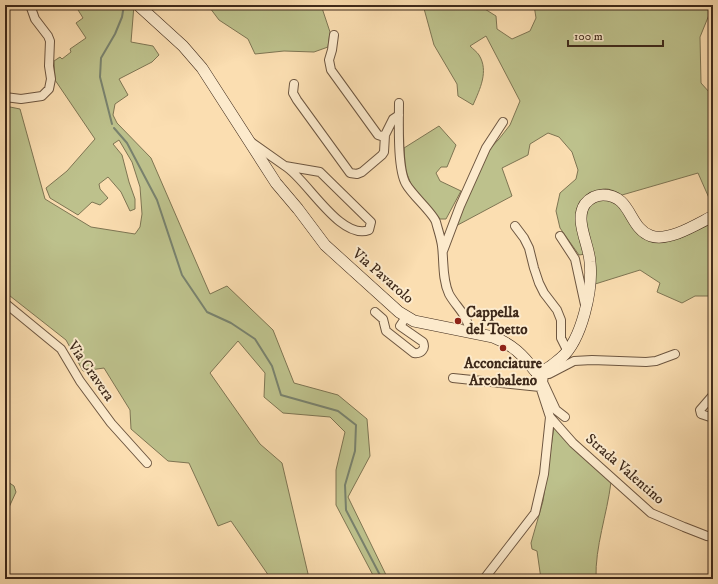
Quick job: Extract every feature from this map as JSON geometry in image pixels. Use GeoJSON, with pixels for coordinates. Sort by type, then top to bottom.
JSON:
{"type":"FeatureCollection","features":[{"type":"Feature","properties":{"kind":"street"},"geometry":{"type":"LineString","coordinates":[[5,97],[21,99],[42,96],[49,89],[51,79],[49,66],[50,41],[48,36],[35,20],[30,5]]}},
{"type":"Feature","properties":{"kind":"street","name":"Via Pavarolo"},"geometry":{"type":"LineString","coordinates":[[138,5],[183,46],[202,68],[276,183],[298,209],[324,245],[406,317],[414,321],[493,337],[512,346],[541,372]]}},
{"type":"Feature","properties":{"kind":"street"},"geometry":{"type":"LineString","coordinates":[[334,36],[332,50],[328,60],[331,70],[378,135],[385,135]]}},
{"type":"Feature","properties":{"kind":"street"},"geometry":{"type":"LineString","coordinates":[[294,84],[293,93],[297,100],[350,173],[357,174],[362,172],[382,155],[384,152],[385,135],[393,119],[399,116]]}},
{"type":"Feature","properties":{"kind":"street"},"geometry":{"type":"LineString","coordinates":[[399,103],[400,162],[405,183],[435,220],[442,245],[444,273],[449,293],[467,319],[470,326],[469,333]]}},
{"type":"Feature","properties":{"kind":"street"},"geometry":{"type":"LineString","coordinates":[[442,252],[482,155],[502,122]]}},
{"type":"Feature","properties":{"kind":"street"},"geometry":{"type":"LineString","coordinates":[[249,141],[285,166],[291,169],[315,197],[340,221],[353,229],[365,231],[369,230],[371,222],[368,218],[320,172],[285,166]]}},
{"type":"Feature","properties":{"kind":"street"},"geometry":{"type":"LineString","coordinates":[[541,372],[550,368],[563,356],[572,345],[582,323],[588,298],[591,263],[587,243],[580,222],[585,204],[592,197],[609,195],[618,198],[628,208],[635,222],[645,233],[652,237],[667,237],[691,228],[713,216]]}},
{"type":"Feature","properties":{"kind":"street"},"geometry":{"type":"LineString","coordinates":[[515,226],[529,248],[539,283],[544,293],[557,310],[561,320],[561,338],[567,350]]}},
{"type":"Feature","properties":{"kind":"street"},"geometry":{"type":"LineString","coordinates":[[560,236],[575,259],[586,308]]}},
{"type":"Feature","properties":{"kind":"street","name":"Via Cravera"},"geometry":{"type":"LineString","coordinates":[[5,303],[61,349],[80,381],[111,423],[147,463]]}},
{"type":"Feature","properties":{"kind":"street"},"geometry":{"type":"LineString","coordinates":[[375,312],[383,319],[386,331],[414,353],[419,353],[424,348],[423,342],[400,326],[406,317]]}},
{"type":"Feature","properties":{"kind":"street"},"geometry":{"type":"LineString","coordinates":[[541,372],[549,374],[574,361],[592,360],[646,362],[656,361],[675,354]]}},
{"type":"Feature","properties":{"kind":"street"},"geometry":{"type":"LineString","coordinates":[[484,579],[535,513],[544,474],[550,417],[540,387],[541,372]]}},
{"type":"Feature","properties":{"kind":"street"},"geometry":{"type":"LineString","coordinates":[[541,372],[543,382],[556,410],[565,416]]}},
{"type":"Feature","properties":{"kind":"street"},"geometry":{"type":"LineString","coordinates":[[453,378],[540,387]]}},
{"type":"Feature","properties":{"kind":"street"},"geometry":{"type":"LineString","coordinates":[[713,395],[700,410],[702,414],[713,418]]}},
{"type":"Feature","properties":{"kind":"street","name":"Strada Valentino"},"geometry":{"type":"LineString","coordinates":[[550,417],[573,443],[651,513],[706,536],[713,537]]}},
{"type":"Feature","properties":{"kind":"green space"},"geometry":{"type":"Polygon","coordinates":[[[75,5],[134,5],[131,42],[153,46],[159,55],[152,62],[119,79],[128,95],[115,104],[113,115],[117,123],[151,158],[210,294],[227,286],[273,330],[294,383],[338,395],[367,419],[370,456],[348,497],[388,579],[375,579],[336,505],[336,470],[345,432],[330,417],[283,413],[264,397],[265,373],[238,341],[210,373],[260,444],[282,463],[309,578],[271,579],[231,521],[218,526],[189,463],[168,461],[131,429],[130,410],[104,368],[83,371],[66,340],[5,292],[5,106],[20,109],[45,199],[91,227],[135,234],[140,227],[142,214],[140,187],[132,162],[119,140],[113,144],[122,155],[135,199],[135,209],[130,211],[121,192],[108,177],[99,184],[100,189],[108,198],[100,205],[92,202],[78,215],[50,198],[46,188],[67,171],[95,139],[55,80],[54,61],[60,57],[62,59],[71,52],[70,49],[86,38],[76,23],[83,18],[75,5]]]}},
{"type":"Feature","properties":{"kind":"green space"},"geometry":{"type":"Polygon","coordinates":[[[214,5],[321,5],[330,32],[328,47],[314,52],[284,51],[255,54],[248,39],[219,20],[210,8],[214,5]]]}},
{"type":"Feature","properties":{"kind":"green space"},"geometry":{"type":"Polygon","coordinates":[[[423,5],[480,5],[496,16],[497,29],[512,39],[530,31],[536,18],[534,5],[713,5],[713,10],[711,10],[700,37],[701,83],[710,93],[713,94],[713,207],[698,173],[622,195],[607,189],[599,190],[585,199],[586,254],[579,255],[560,228],[556,211],[560,193],[576,179],[578,170],[572,152],[559,137],[548,133],[530,144],[528,155],[502,168],[512,196],[454,227],[485,154],[510,125],[520,101],[486,36],[470,46],[479,55],[483,67],[482,80],[473,105],[458,96],[457,84],[434,45],[423,5]]]}},
{"type":"Feature","properties":{"kind":"green space"},"geometry":{"type":"Polygon","coordinates":[[[439,126],[456,145],[447,167],[441,167],[436,173],[440,181],[461,191],[446,219],[440,219],[411,184],[405,169],[404,148],[439,126]]]}},
{"type":"Feature","properties":{"kind":"green space"},"geometry":{"type":"Polygon","coordinates":[[[593,199],[617,200],[644,234],[680,238],[713,223],[713,296],[695,296],[682,303],[657,292],[660,283],[640,270],[592,285],[584,212],[593,199]]]}},
{"type":"Feature","properties":{"kind":"green space"},"geometry":{"type":"Polygon","coordinates":[[[554,427],[611,482],[597,555],[596,579],[541,579],[537,551],[532,549],[531,543],[543,501],[554,427]]]}},
{"type":"Feature","properties":{"kind":"green space"},"geometry":{"type":"Polygon","coordinates":[[[5,480],[14,486],[16,492],[5,516],[5,480]]]}},
{"type":"Feature","properties":{"kind":"waterway"},"geometry":{"type":"LineString","coordinates":[[112,124],[100,77],[101,58],[115,34],[122,17],[124,5]]}},
{"type":"Feature","properties":{"kind":"waterway"},"geometry":{"type":"LineString","coordinates":[[114,128],[127,143],[157,200],[182,275],[207,312],[231,323],[255,339],[272,366],[281,395],[338,411],[356,425],[355,451],[345,485],[346,510],[382,579]]}},
{"type":"Feature","properties":{"kind":"place","name":"Cappella del Toetto"},"geometry":{"type":"Point","coordinates":[458,321]}},
{"type":"Feature","properties":{"kind":"place","name":"Acconciature Arcobaleno"},"geometry":{"type":"Point","coordinates":[503,348]}}]}
